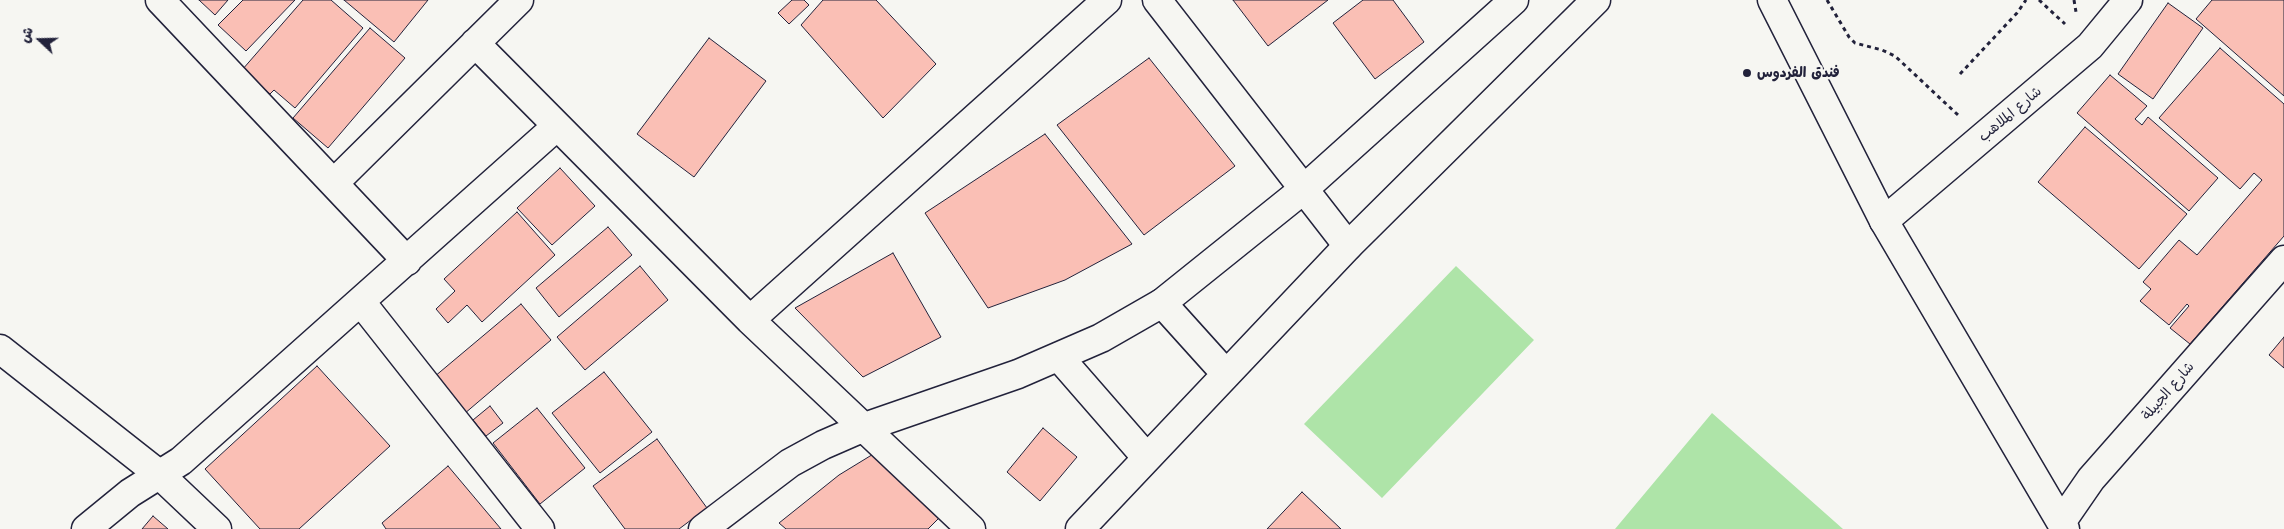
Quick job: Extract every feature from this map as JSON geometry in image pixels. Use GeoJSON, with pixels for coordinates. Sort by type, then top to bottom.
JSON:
{"type":"FeatureCollection","features":[{"type":"Feature","properties":{"kind":"street"},"geometry":{"type":"LineString","coordinates":[[160,0],[407,260]]}},
{"type":"Feature","properties":{"kind":"street"},"geometry":{"type":"LineString","coordinates":[[334,184],[519,0]]}},
{"type":"Feature","properties":{"kind":"street"},"geometry":{"type":"LineString","coordinates":[[750,320],[1107,0]]}},
{"type":"Feature","properties":{"kind":"street"},"geometry":{"type":"LineString","coordinates":[[1158,0],[1348,246]]}},
{"type":"Feature","properties":{"kind":"street"},"geometry":{"type":"LineString","coordinates":[[1080,529],[1348,246],[1596,0]]}},
{"type":"Feature","properties":{"kind":"street"},"geometry":{"type":"LineString","coordinates":[[1772,0],[1884,221],[2062,526]]}},
{"type":"Feature","properties":{"kind":"street","name":"شارع الملاهب"},"geometry":{"type":"LineString","coordinates":[[1884,221],[2090,46],[2128,0]]}},
{"type":"Feature","properties":{"kind":"street"},"geometry":{"type":"LineString","coordinates":[[703,529],[790,463],[823,445],[862,428],[1018,374],[1059,357],[1101,338],[1162,303],[1304,189],[1512,1]]}},
{"type":"Feature","properties":{"kind":"street"},"geometry":{"type":"LineString","coordinates":[[475,44],[750,320],[862,428],[971,529]]}},
{"type":"Feature","properties":{"kind":"street"},"geometry":{"type":"LineString","coordinates":[[86,529],[130,493],[180,461],[200,444],[557,126]]}},
{"type":"Feature","properties":{"kind":"street","name":"شارع الجبيلة"},"geometry":{"type":"LineString","coordinates":[[2062,526],[2092,479],[2284,260]]}},
{"type":"Feature","properties":{"kind":"street"},"geometry":{"type":"LineString","coordinates":[[361,302],[540,529]]}},
{"type":"Feature","properties":{"kind":"street"},"geometry":{"type":"LineString","coordinates":[[1162,303],[1226,374]]}},
{"type":"Feature","properties":{"kind":"street"},"geometry":{"type":"LineString","coordinates":[[0,349],[160,474],[217,529]]}},
{"type":"Feature","properties":{"kind":"street"},"geometry":{"type":"LineString","coordinates":[[1059,357],[1147,458]]}},
{"type":"Feature","properties":{"kind":"path"},"geometry":{"type":"LineString","coordinates":[[1827,0],[1849,37],[1855,43],[1882,50],[1895,56],[1961,119]]}},
{"type":"Feature","properties":{"kind":"path"},"geometry":{"type":"LineString","coordinates":[[1960,74],[2017,13],[2026,0]]}},
{"type":"Feature","properties":{"kind":"path"},"geometry":{"type":"LineString","coordinates":[[2067,26],[2076,11],[2074,0]]}},
{"type":"Feature","properties":{"kind":"green space"},"geometry":{"type":"Polygon","coordinates":[[[1456,266],[1534,340],[1382,498],[1304,424],[1456,266]]]}},
{"type":"Feature","properties":{"kind":"green space"},"geometry":{"type":"Polygon","coordinates":[[[1712,413],[1843,529],[1615,529],[1712,413]]]}},
{"type":"Feature","properties":{"kind":"building"},"geometry":{"type":"Polygon","coordinates":[[[199,0],[228,0],[215,15],[199,0]]]}},
{"type":"Feature","properties":{"kind":"building"},"geometry":{"type":"Polygon","coordinates":[[[243,0],[295,0],[246,51],[218,25],[243,0]]]}},
{"type":"Feature","properties":{"kind":"building"},"geometry":{"type":"Polygon","coordinates":[[[303,0],[331,0],[363,28],[295,108],[274,90],[270,94],[242,70],[303,0]]]}},
{"type":"Feature","properties":{"kind":"building"},"geometry":{"type":"Polygon","coordinates":[[[344,0],[428,0],[394,42],[344,0]]]}},
{"type":"Feature","properties":{"kind":"building"},"geometry":{"type":"Polygon","coordinates":[[[792,0],[804,0],[809,5],[789,24],[778,13],[792,0]]]}},
{"type":"Feature","properties":{"kind":"building"},"geometry":{"type":"Polygon","coordinates":[[[823,0],[876,0],[936,64],[883,118],[801,25],[823,0]]]}},
{"type":"Feature","properties":{"kind":"building"},"geometry":{"type":"Polygon","coordinates":[[[1233,0],[1328,0],[1268,46],[1233,0]]]}},
{"type":"Feature","properties":{"kind":"building"},"geometry":{"type":"Polygon","coordinates":[[[1363,0],[1393,0],[1424,42],[1375,79],[1333,23],[1363,0]]]}},
{"type":"Feature","properties":{"kind":"building"},"geometry":{"type":"Polygon","coordinates":[[[2212,0],[2284,0],[2284,96],[2196,19],[2212,0]]]}},
{"type":"Feature","properties":{"kind":"building"},"geometry":{"type":"Polygon","coordinates":[[[2168,3],[2203,28],[2153,99],[2118,74],[2168,3]]]}},
{"type":"Feature","properties":{"kind":"building"},"geometry":{"type":"Polygon","coordinates":[[[370,28],[405,58],[328,148],[293,118],[370,28]]]}},
{"type":"Feature","properties":{"kind":"building"},"geometry":{"type":"Polygon","coordinates":[[[709,38],[766,81],[694,177],[637,134],[709,38]]]}},
{"type":"Feature","properties":{"kind":"building"},"geometry":{"type":"Polygon","coordinates":[[[2220,48],[2284,104],[2284,236],[2190,344],[2170,328],[2189,306],[2187,304],[2169,325],[2140,301],[2151,289],[2143,282],[2179,240],[2197,255],[2262,180],[2254,173],[2240,189],[2159,118],[2220,48]]]}},
{"type":"Feature","properties":{"kind":"building"},"geometry":{"type":"Polygon","coordinates":[[[1149,58],[1235,166],[1144,235],[1057,125],[1149,58]]]}},
{"type":"Feature","properties":{"kind":"building"},"geometry":{"type":"Polygon","coordinates":[[[2110,75],[2147,106],[2135,119],[2142,125],[2148,117],[2218,178],[2189,211],[2077,113],[2110,75]]]}},
{"type":"Feature","properties":{"kind":"building"},"geometry":{"type":"Polygon","coordinates":[[[2085,127],[2187,214],[2139,269],[2038,182],[2085,127]]]}},
{"type":"Feature","properties":{"kind":"building"},"geometry":{"type":"Polygon","coordinates":[[[1045,134],[1132,244],[1065,280],[988,308],[925,213],[1045,134]]]}},
{"type":"Feature","properties":{"kind":"building"},"geometry":{"type":"Polygon","coordinates":[[[560,168],[595,206],[552,245],[517,208],[560,168]]]}},
{"type":"Feature","properties":{"kind":"building"},"geometry":{"type":"Polygon","coordinates":[[[517,212],[555,255],[482,322],[467,305],[448,323],[436,309],[455,291],[444,279],[517,212]]]}},
{"type":"Feature","properties":{"kind":"building"},"geometry":{"type":"Polygon","coordinates":[[[608,227],[632,255],[559,317],[536,288],[608,227]]]}},
{"type":"Feature","properties":{"kind":"building"},"geometry":{"type":"Polygon","coordinates":[[[893,253],[941,337],[863,377],[795,308],[893,253]]]}},
{"type":"Feature","properties":{"kind":"building"},"geometry":{"type":"Polygon","coordinates":[[[640,266],[668,300],[585,370],[557,337],[640,266]]]}},
{"type":"Feature","properties":{"kind":"building"},"geometry":{"type":"Polygon","coordinates":[[[521,304],[551,340],[464,414],[434,377],[521,304]]]}},
{"type":"Feature","properties":{"kind":"building"},"geometry":{"type":"Polygon","coordinates":[[[2284,337],[2284,368],[2269,355],[2284,337]]]}},
{"type":"Feature","properties":{"kind":"building"},"geometry":{"type":"Polygon","coordinates":[[[317,366],[390,446],[299,529],[260,529],[205,469],[317,366]]]}},
{"type":"Feature","properties":{"kind":"building"},"geometry":{"type":"Polygon","coordinates":[[[604,372],[652,432],[600,473],[552,413],[604,372]]]}},
{"type":"Feature","properties":{"kind":"building"},"geometry":{"type":"Polygon","coordinates":[[[490,406],[503,423],[486,436],[473,420],[490,406]]]}},
{"type":"Feature","properties":{"kind":"building"},"geometry":{"type":"Polygon","coordinates":[[[537,408],[585,468],[540,504],[493,443],[537,408]]]}},
{"type":"Feature","properties":{"kind":"building"},"geometry":{"type":"Polygon","coordinates":[[[1043,428],[1077,457],[1040,501],[1007,472],[1043,428]]]}},
{"type":"Feature","properties":{"kind":"building"},"geometry":{"type":"Polygon","coordinates":[[[657,439],[707,508],[679,529],[625,529],[593,486],[657,439]]]}},
{"type":"Feature","properties":{"kind":"building"},"geometry":{"type":"Polygon","coordinates":[[[875,453],[939,518],[928,529],[786,529],[779,523],[839,475],[875,453]]]}},
{"type":"Feature","properties":{"kind":"building"},"geometry":{"type":"Polygon","coordinates":[[[448,466],[501,529],[386,529],[382,523],[448,466]]]}},
{"type":"Feature","properties":{"kind":"building"},"geometry":{"type":"Polygon","coordinates":[[[1302,492],[1341,529],[1267,529],[1302,492]]]}},
{"type":"Feature","properties":{"kind":"building"},"geometry":{"type":"Polygon","coordinates":[[[153,516],[168,529],[142,529],[153,516]]]}},
{"type":"Feature","properties":{"kind":"place","name":"فندق الفردوس"},"geometry":{"type":"Point","coordinates":[1747,73]}}]}
